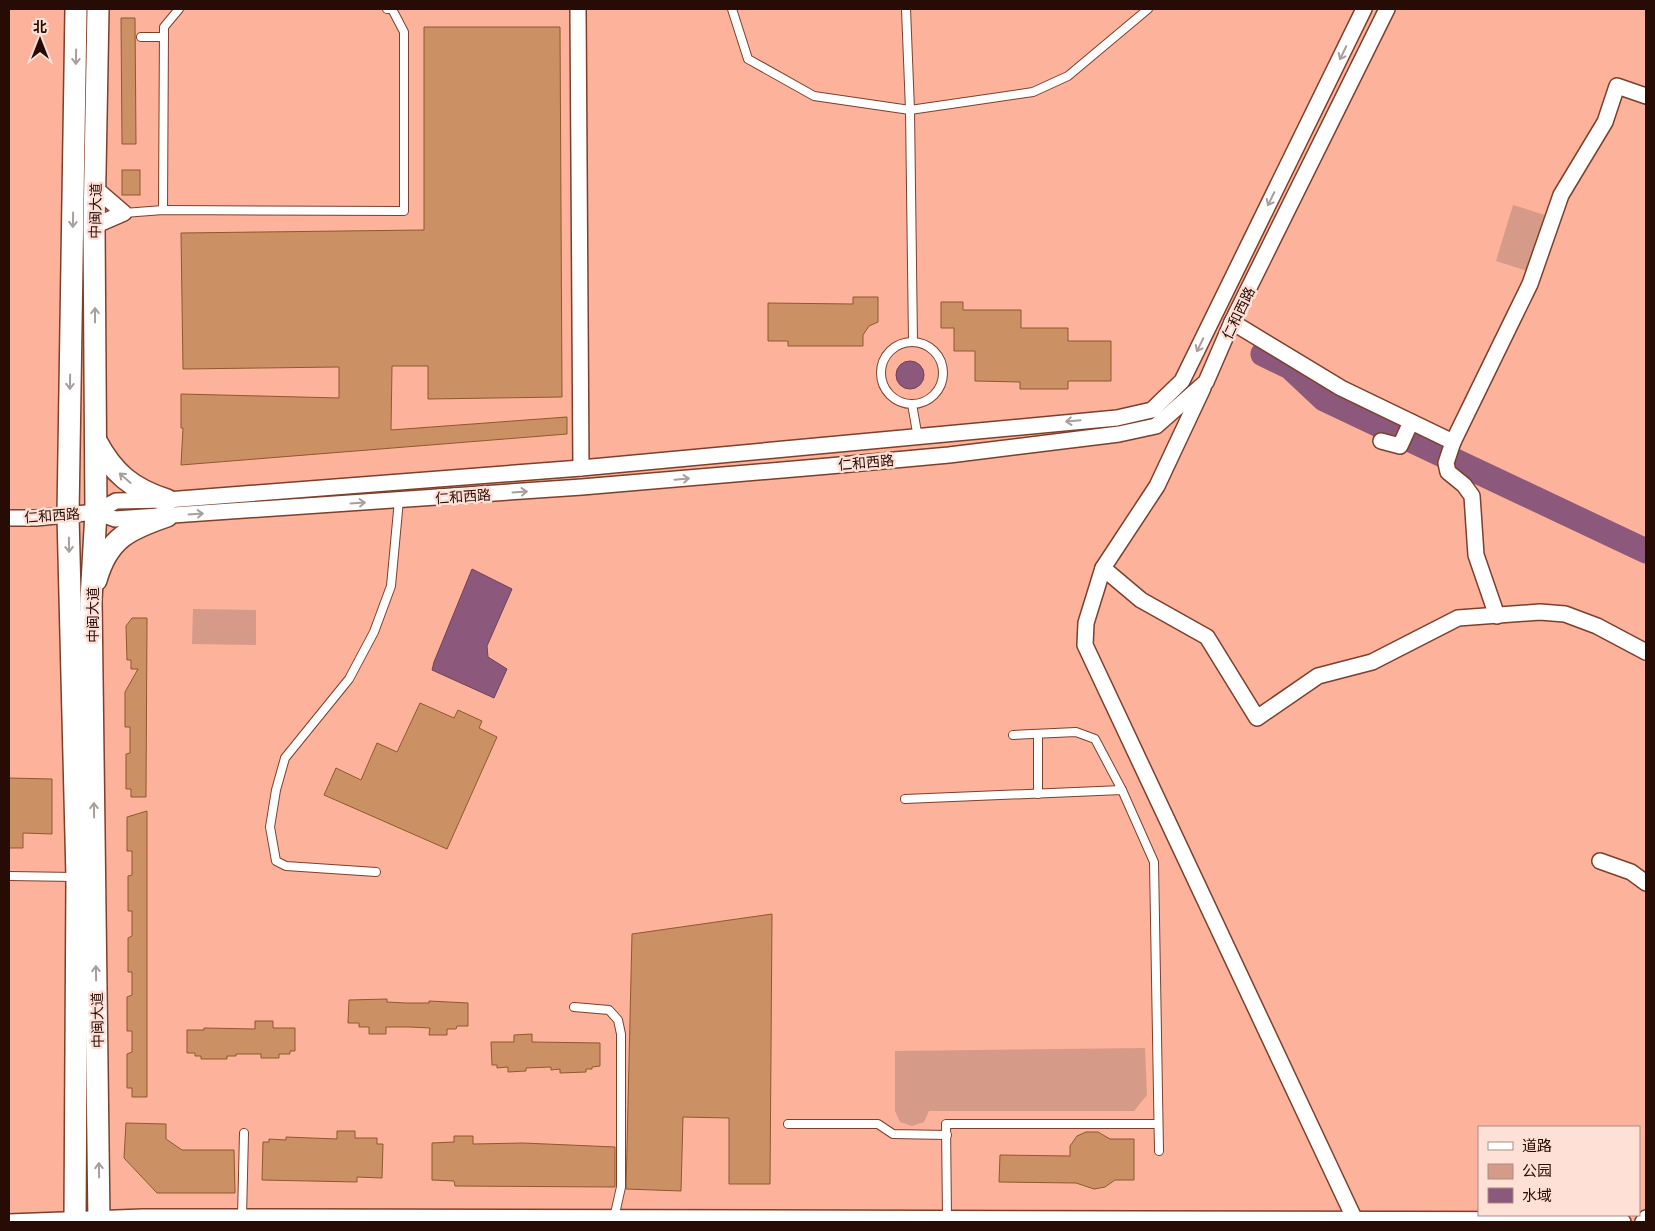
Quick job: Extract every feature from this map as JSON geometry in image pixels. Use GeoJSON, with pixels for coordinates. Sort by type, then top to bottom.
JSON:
{"type":"FeatureCollection","features":[{"type":"Feature","properties":{"kind":"main road","name":"中闽大道"},"geometry":{"type":"LineString","coordinates":[[75,1221],[77,877],[68,515],[76,9]]}},
{"type":"Feature","properties":{"kind":"main road","name":"中闽大道"},"geometry":{"type":"LineString","coordinates":[[98,9],[94,226],[96,512],[91,600],[99,1221]]}},
{"type":"Feature","properties":{"kind":"main road"},"geometry":{"type":"LineString","coordinates":[[91,600],[98,572],[117,540],[167,508],[142,492],[122,475],[105,458],[96,440]]}},
{"type":"Feature","properties":{"kind":"street"},"geometry":{"type":"LineString","coordinates":[[578,9],[581,468]]}},
{"type":"Feature","properties":{"kind":"street","name":"仁和西路"},"geometry":{"type":"LineString","coordinates":[[9,518],[96,512],[115,519],[167,508],[918,438],[1117,418],[1152,410],[1182,381],[1364,9]]}},
{"type":"Feature","properties":{"kind":"street","name":"仁和西路"},"geometry":{"type":"LineString","coordinates":[[167,508],[399,500],[582,487],[949,455],[1119,434],[1156,426],[1206,382],[1232,322],[1387,9]]}},
{"type":"Feature","properties":{"kind":"street"},"geometry":{"type":"LineString","coordinates":[[1497,616],[1476,555],[1472,496],[1464,485],[1448,472],[1446,463],[1452,445],[1530,284],[1561,195],[1605,122],[1617,86],[1646,96]]}},
{"type":"Feature","properties":{"kind":"street"},"geometry":{"type":"LineString","coordinates":[[94,226],[124,213],[95,188]]}},
{"type":"Feature","properties":{"kind":"street"},"geometry":{"type":"LineString","coordinates":[[1232,322],[1341,388],[1452,445]]}},
{"type":"Feature","properties":{"kind":"street"},"geometry":{"type":"LineString","coordinates":[[1206,382],[1157,486],[1103,568],[1086,623],[1085,646],[1361,1221]]}},
{"type":"Feature","properties":{"kind":"street"},"geometry":{"type":"LineString","coordinates":[[1381,441],[1400,446],[1410,424]]}},
{"type":"Feature","properties":{"kind":"street"},"geometry":{"type":"LineString","coordinates":[[945,434],[949,455]]}},
{"type":"Feature","properties":{"kind":"street"},"geometry":{"type":"LineString","coordinates":[[1103,568],[1141,600],[1207,637],[1257,718],[1318,676],[1372,662],[1458,618],[1540,612],[1565,614],[1597,626],[1646,652]]}},
{"type":"Feature","properties":{"kind":"street"},"geometry":{"type":"LineString","coordinates":[[1600,861],[1632,872],[1646,883]]}},
{"type":"Feature","properties":{"kind":"street"},"geometry":{"type":"LineString","coordinates":[[9,1222],[242,1217],[947,1218],[1361,1221],[1599,1220],[1623,1222]]}},
{"type":"Feature","properties":{"kind":"street"},"geometry":{"type":"LineString","coordinates":[[1643,1222],[1646,1218]]}},
{"type":"Feature","properties":{"kind":"lane"},"geometry":{"type":"LineString","coordinates":[[163,210],[164,27],[179,9]]}},
{"type":"Feature","properties":{"kind":"lane"},"geometry":{"type":"LineString","coordinates":[[124,213],[163,210],[404,211],[404,32],[392,10],[387,9]]}},
{"type":"Feature","properties":{"kind":"lane"},"geometry":{"type":"LineString","coordinates":[[732,9],[748,59],[814,96],[910,110],[1033,92],[1068,76],[1148,9]]}},
{"type":"Feature","properties":{"kind":"lane"},"geometry":{"type":"LineString","coordinates":[[906,9],[910,110],[913,342]]}},
{"type":"Feature","properties":{"kind":"lane"},"geometry":{"type":"LineString","coordinates":[[141,37],[164,37]]}},
{"type":"Feature","properties":{"kind":"lane"},"geometry":{"type":"LineString","coordinates":[[913,342],[931,349],[942,365],[943,375],[936,393],[929,399],[912,404],[900,402],[884,388],[881,378],[881,367],[889,353],[902,344],[913,342]]}},
{"type":"Feature","properties":{"kind":"lane"},"geometry":{"type":"LineString","coordinates":[[912,404],[918,438]]}},
{"type":"Feature","properties":{"kind":"lane"},"geometry":{"type":"LineString","coordinates":[[376,872],[286,866],[276,861],[270,827],[276,790],[285,758],[349,679],[374,632],[391,586],[399,500]]}},
{"type":"Feature","properties":{"kind":"lane"},"geometry":{"type":"LineString","coordinates":[[1013,735],[1076,732],[1095,739],[1122,790],[1154,862],[1157,1124],[1159,1151]]}},
{"type":"Feature","properties":{"kind":"lane"},"geometry":{"type":"LineString","coordinates":[[1038,734],[1038,794]]}},
{"type":"Feature","properties":{"kind":"lane"},"geometry":{"type":"LineString","coordinates":[[905,799],[1122,790]]}},
{"type":"Feature","properties":{"kind":"lane"},"geometry":{"type":"LineString","coordinates":[[9,876],[77,877]]}},
{"type":"Feature","properties":{"kind":"lane"},"geometry":{"type":"LineString","coordinates":[[574,1007],[609,1010],[618,1020],[621,1034],[621,1187],[614,1218]]}},
{"type":"Feature","properties":{"kind":"lane"},"geometry":{"type":"LineString","coordinates":[[788,1124],[878,1124],[893,1134],[947,1135]]}},
{"type":"Feature","properties":{"kind":"lane"},"geometry":{"type":"LineString","coordinates":[[947,1218],[946,1124],[1157,1124]]}},
{"type":"Feature","properties":{"kind":"lane"},"geometry":{"type":"LineString","coordinates":[[242,1217],[244,1133]]}},
{"type":"Feature","properties":{"kind":"green space"},"geometry":{"type":"Polygon","coordinates":[[[1513,205],[1545,215],[1528,271],[1496,261],[1513,205]]]}},
{"type":"Feature","properties":{"kind":"green space"},"geometry":{"type":"Polygon","coordinates":[[[193,609],[256,610],[256,645],[192,644],[193,609]]]}},
{"type":"Feature","properties":{"kind":"green space"},"geometry":{"type":"Polygon","coordinates":[[[1145,1048],[1147,1095],[1134,1111],[929,1111],[924,1122],[912,1126],[900,1122],[895,1111],[895,1051],[1145,1048]]]}},
{"type":"Feature","properties":{"kind":"water"},"geometry":{"type":"Polygon","coordinates":[[[910,361],[920,365],[924,375],[920,385],[910,389],[900,385],[896,375],[900,365],[910,361]]]}},
{"type":"Feature","properties":{"kind":"water"},"geometry":{"type":"Polygon","coordinates":[[[472,569],[512,589],[487,646],[488,657],[507,669],[494,698],[432,670],[472,569]]]}},
{"type":"Feature","properties":{"kind":"building"},"geometry":{"type":"Polygon","coordinates":[[[121,18],[135,18],[136,144],[122,144],[121,18]]]}},
{"type":"Feature","properties":{"kind":"building"},"geometry":{"type":"Polygon","coordinates":[[[424,27],[560,27],[562,397],[428,399],[428,366],[392,366],[391,430],[567,417],[567,434],[181,465],[183,428],[181,428],[181,394],[339,398],[339,367],[183,369],[181,233],[424,230],[424,27]]]}},
{"type":"Feature","properties":{"kind":"building"},"geometry":{"type":"Polygon","coordinates":[[[122,170],[140,170],[140,195],[122,195],[122,170]]]}},
{"type":"Feature","properties":{"kind":"building"},"geometry":{"type":"Polygon","coordinates":[[[853,297],[878,297],[878,322],[869,326],[863,335],[863,346],[788,346],[788,341],[768,341],[768,303],[853,304],[853,297]]]}},
{"type":"Feature","properties":{"kind":"building"},"geometry":{"type":"Polygon","coordinates":[[[941,302],[963,302],[963,310],[1021,310],[1021,328],[1068,328],[1068,341],[1111,341],[1111,381],[1068,381],[1068,389],[1020,389],[1020,382],[975,381],[975,351],[954,351],[954,328],[941,328],[941,302]]]}},
{"type":"Feature","properties":{"kind":"building"},"geometry":{"type":"Polygon","coordinates":[[[132,618],[147,618],[146,797],[131,797],[131,789],[126,789],[126,754],[130,753],[130,727],[125,727],[125,692],[138,669],[131,669],[131,660],[127,660],[126,626],[132,618]]]}},
{"type":"Feature","properties":{"kind":"building"},"geometry":{"type":"Polygon","coordinates":[[[420,703],[454,718],[458,710],[482,721],[479,728],[497,737],[447,849],[324,795],[336,768],[361,780],[377,743],[397,752],[420,703]]]}},
{"type":"Feature","properties":{"kind":"building"},"geometry":{"type":"Polygon","coordinates":[[[9,778],[52,779],[52,834],[23,833],[23,848],[9,848],[9,778]]]}},
{"type":"Feature","properties":{"kind":"building"},"geometry":{"type":"Polygon","coordinates":[[[147,811],[147,1097],[132,1097],[132,1088],[127,1088],[127,1054],[132,1052],[132,1031],[127,1031],[127,997],[132,995],[132,972],[128,972],[128,938],[132,936],[132,911],[128,911],[128,876],[132,875],[132,851],[127,851],[127,817],[147,811]]]}},
{"type":"Feature","properties":{"kind":"building"},"geometry":{"type":"Polygon","coordinates":[[[772,914],[770,1184],[729,1184],[729,1118],[683,1117],[681,1191],[626,1189],[632,934],[772,914]]]}},
{"type":"Feature","properties":{"kind":"building"},"geometry":{"type":"Polygon","coordinates":[[[387,999],[387,1002],[406,1003],[429,1003],[429,1001],[468,1003],[468,1026],[457,1026],[456,1029],[447,1029],[447,1035],[429,1035],[430,1028],[410,1027],[386,1027],[386,1034],[369,1034],[369,1027],[359,1027],[359,1023],[348,1023],[349,1000],[387,999]]]}},
{"type":"Feature","properties":{"kind":"building"},"geometry":{"type":"Polygon","coordinates":[[[255,1021],[273,1021],[273,1028],[295,1028],[295,1051],[290,1051],[290,1054],[279,1054],[279,1058],[261,1058],[261,1054],[236,1054],[236,1056],[227,1056],[227,1059],[201,1059],[201,1056],[195,1056],[195,1053],[187,1053],[187,1030],[204,1030],[204,1028],[255,1029],[255,1021]]]}},
{"type":"Feature","properties":{"kind":"building"},"geometry":{"type":"Polygon","coordinates":[[[532,1034],[532,1042],[600,1043],[600,1066],[586,1069],[586,1072],[560,1073],[560,1069],[551,1070],[551,1067],[526,1068],[526,1071],[508,1072],[508,1067],[497,1068],[497,1065],[492,1065],[491,1042],[514,1042],[514,1035],[532,1034]]]}},
{"type":"Feature","properties":{"kind":"building"},"geometry":{"type":"Polygon","coordinates":[[[126,1123],[166,1124],[166,1139],[182,1150],[234,1150],[235,1193],[157,1193],[124,1158],[126,1123]]]}},
{"type":"Feature","properties":{"kind":"building"},"geometry":{"type":"Polygon","coordinates":[[[337,1131],[355,1131],[355,1138],[377,1138],[377,1144],[383,1144],[382,1178],[357,1177],[357,1182],[262,1180],[263,1142],[269,1142],[269,1139],[286,1140],[286,1137],[337,1139],[337,1131]]]}},
{"type":"Feature","properties":{"kind":"building"},"geometry":{"type":"Polygon","coordinates":[[[1086,1132],[1098,1132],[1110,1139],[1134,1139],[1134,1180],[1115,1180],[1105,1187],[1094,1189],[1076,1183],[999,1182],[1000,1155],[1070,1156],[1070,1146],[1077,1136],[1086,1132]]]}},
{"type":"Feature","properties":{"kind":"building"},"geometry":{"type":"Polygon","coordinates":[[[454,1136],[473,1136],[473,1144],[523,1143],[615,1147],[615,1187],[455,1186],[454,1181],[432,1180],[432,1143],[454,1142],[454,1136]]]}},
{"type":"Feature","properties":{"kind":"waterway"},"geometry":{"type":"LineString","coordinates":[[1263,354],[1290,367],[1324,399],[1646,551]]}}]}
